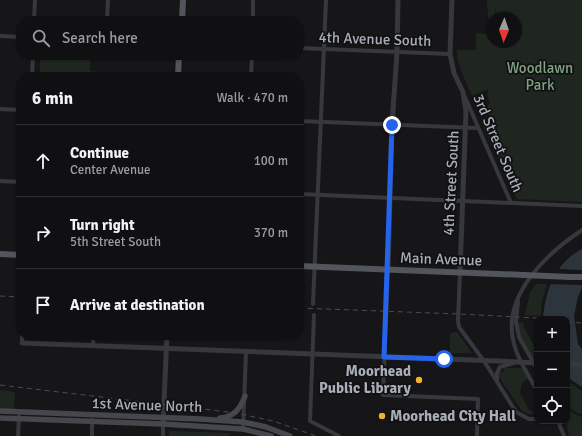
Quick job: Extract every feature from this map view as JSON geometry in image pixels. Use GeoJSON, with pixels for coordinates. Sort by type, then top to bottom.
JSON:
{"type":"FeatureCollection","features":[{"type":"Feature","properties":{"kind":"main road"},"geometry":{"type":"LineString","coordinates":[[182,16],[183,0]]}},
{"type":"Feature","properties":{"kind":"main road"},"geometry":{"type":"LineString","coordinates":[[178,72],[179,60]]}},
{"type":"Feature","properties":{"kind":"main road"},"geometry":{"type":"LineString","coordinates":[[0,254],[16,255]]}},
{"type":"Feature","properties":{"kind":"main road","name":"Main Avenue"},"geometry":{"type":"LineString","coordinates":[[304,266],[582,277]]}},
{"type":"Feature","properties":{"kind":"main road"},"geometry":{"type":"LineString","coordinates":[[200,419],[225,418],[236,413],[240,408],[244,396]]}},
{"type":"Feature","properties":{"kind":"main road","name":"1st Avenue North"},"geometry":{"type":"LineString","coordinates":[[0,411],[19,415],[92,418],[243,429],[271,436]]}},
{"type":"Feature","properties":{"kind":"main road","name":"1st Avenue North"},"geometry":{"type":"LineString","coordinates":[[0,418],[19,415]]}},
{"type":"Feature","properties":{"kind":"main road","name":"1st Avenue North"},"geometry":{"type":"LineString","coordinates":[[92,418],[163,417],[244,422],[266,427],[290,436]]}},
{"type":"Feature","properties":{"kind":"street"},"geometry":{"type":"LineString","coordinates":[[34,16],[35,0]]}},
{"type":"Feature","properties":{"kind":"street"},"geometry":{"type":"LineString","coordinates":[[107,16],[108,0]]}},
{"type":"Feature","properties":{"kind":"street"},"geometry":{"type":"LineString","coordinates":[[253,0],[253,16]]}},
{"type":"Feature","properties":{"kind":"street"},"geometry":{"type":"LineString","coordinates":[[313,304],[326,0]]}},
{"type":"Feature","properties":{"kind":"street"},"geometry":{"type":"LineString","coordinates":[[398,0],[397,52],[392,125],[383,395],[478,399],[477,436]]}},
{"type":"Feature","properties":{"kind":"street","name":"4th Street South"},"geometry":{"type":"LineString","coordinates":[[452,0],[450,54],[454,73],[463,92],[466,111],[459,327],[484,361],[516,412],[529,419],[534,418]]}},
{"type":"Feature","properties":{"kind":"street"},"geometry":{"type":"LineString","coordinates":[[0,36],[16,37]]}},
{"type":"Feature","properties":{"kind":"street","name":"4th Avenue South"},"geometry":{"type":"LineString","coordinates":[[304,48],[450,54]]}},
{"type":"Feature","properties":{"kind":"street"},"geometry":{"type":"LineString","coordinates":[[32,72],[33,60]]}},
{"type":"Feature","properties":{"kind":"street"},"geometry":{"type":"LineString","coordinates":[[251,72],[252,60]]}},
{"type":"Feature","properties":{"kind":"street","name":"3rd Street South"},"geometry":{"type":"LineString","coordinates":[[463,92],[511,203]]}},
{"type":"Feature","properties":{"kind":"street"},"geometry":{"type":"LineString","coordinates":[[0,109],[16,110]]}},
{"type":"Feature","properties":{"kind":"street"},"geometry":{"type":"LineString","coordinates":[[304,121],[478,128]]}},
{"type":"Feature","properties":{"kind":"street"},"geometry":{"type":"LineString","coordinates":[[0,181],[16,182]]}},
{"type":"Feature","properties":{"kind":"street"},"geometry":{"type":"LineString","coordinates":[[304,194],[582,206]]}},
{"type":"Feature","properties":{"kind":"street"},"geometry":{"type":"LineString","coordinates":[[536,388],[518,356],[512,335],[512,314],[515,304],[528,281],[548,257],[582,230]]}},
{"type":"Feature","properties":{"kind":"street"},"geometry":{"type":"LineString","coordinates":[[518,298],[516,322],[518,332],[521,343],[534,364]]}},
{"type":"Feature","properties":{"kind":"street"},"geometry":{"type":"LineString","coordinates":[[314,315],[310,421],[339,436]]}},
{"type":"Feature","properties":{"kind":"street"},"geometry":{"type":"LineString","coordinates":[[93,340],[93,346]]}},
{"type":"Feature","properties":{"kind":"street"},"geometry":{"type":"LineString","coordinates":[[163,436],[167,340]]}},
{"type":"Feature","properties":{"kind":"street"},"geometry":{"type":"LineString","coordinates":[[22,343],[484,361],[500,364],[516,362],[534,363]]}},
{"type":"Feature","properties":{"kind":"street"},"geometry":{"type":"LineString","coordinates":[[243,429],[246,352]]}},
{"type":"Feature","properties":{"kind":"street"},"geometry":{"type":"LineString","coordinates":[[497,382],[497,373],[500,364]]}},
{"type":"Feature","properties":{"kind":"street"},"geometry":{"type":"LineString","coordinates":[[570,364],[582,365]]}},
{"type":"Feature","properties":{"kind":"street"},"geometry":{"type":"LineString","coordinates":[[18,436],[19,415]]}},
{"type":"Feature","properties":{"kind":"street"},"geometry":{"type":"LineString","coordinates":[[92,418],[92,436]]}},
{"type":"Feature","properties":{"kind":"street"},"geometry":{"type":"LineString","coordinates":[[559,424],[564,436]]}},
{"type":"Feature","properties":{"kind":"green space","name":"Woodlawn Park"},"geometry":{"type":"Polygon","coordinates":[[[487,0],[582,0],[582,202],[517,199],[481,122],[489,117],[487,108],[490,102],[487,95],[489,89],[472,96],[462,74],[457,56],[457,50],[476,50],[476,33],[486,34],[486,48],[522,48],[522,12],[496,12],[496,5],[495,12],[488,12],[487,0]]]}},
{"type":"Feature","properties":{"kind":"green space"},"geometry":{"type":"Polygon","coordinates":[[[40,60],[90,60],[90,71],[101,72],[40,72],[40,60]]]}},
{"type":"Feature","properties":{"kind":"green space"},"geometry":{"type":"Polygon","coordinates":[[[536,284],[547,284],[542,302],[541,316],[525,315],[530,292],[536,284]]]}},
{"type":"Feature","properties":{"kind":"green space"},"geometry":{"type":"Polygon","coordinates":[[[518,322],[523,322],[534,347],[534,358],[531,357],[519,333],[518,322]]]}},
{"type":"Feature","properties":{"kind":"green space"},"geometry":{"type":"Polygon","coordinates":[[[457,332],[472,353],[450,353],[450,334],[457,332]]]}},
{"type":"Feature","properties":{"kind":"green space"},"geometry":{"type":"Polygon","coordinates":[[[522,368],[528,378],[521,384],[521,389],[519,391],[529,410],[531,410],[534,414],[528,414],[522,411],[499,377],[499,372],[503,372],[504,369],[522,368]]]}},
{"type":"Feature","properties":{"kind":"green space"},"geometry":{"type":"Polygon","coordinates":[[[570,383],[582,391],[582,414],[577,413],[570,408],[570,383]]]}},
{"type":"Feature","properties":{"kind":"green space"},"geometry":{"type":"Polygon","coordinates":[[[0,390],[15,392],[14,409],[0,409],[0,390]]]}},
{"type":"Feature","properties":{"kind":"green space"},"geometry":{"type":"Polygon","coordinates":[[[570,411],[582,417],[582,436],[569,436],[567,424],[570,424],[570,411]]]}},
{"type":"Feature","properties":{"kind":"green space"},"geometry":{"type":"Polygon","coordinates":[[[169,431],[229,433],[230,436],[169,436],[169,431]]]}},
{"type":"Feature","properties":{"kind":"shaded area"},"geometry":{"type":"Polygon","coordinates":[[[582,249],[582,288],[578,297],[574,316],[578,344],[582,349],[582,387],[570,379],[570,316],[543,316],[549,288],[559,269],[565,261],[582,249]]]}},
{"type":"Feature","properties":{"kind":"pier"},"geometry":{"type":"Polygon","coordinates":[[[557,269],[582,270],[582,285],[549,284],[557,269]]]}},
{"type":"Feature","properties":{"kind":"railway"},"geometry":{"type":"LineString","coordinates":[[0,296],[16,297]]}},
{"type":"Feature","properties":{"kind":"railway"},"geometry":{"type":"LineString","coordinates":[[304,308],[534,318]]}},
{"type":"Feature","properties":{"kind":"railway"},"geometry":{"type":"LineString","coordinates":[[570,322],[582,323]]}},
{"type":"Feature","properties":{"kind":"railway"},"geometry":{"type":"LineString","coordinates":[[0,385],[236,413],[273,421],[316,436]]}},
{"type":"Feature","properties":{"kind":"place","name":"Moorhead Public Library"},"geometry":{"type":"Point","coordinates":[419,380]}},
{"type":"Feature","properties":{"kind":"place","name":"Moorhead City Hall"},"geometry":{"type":"Point","coordinates":[382,416]}},
{"type":"Feature","properties":{"kind":"route"},"geometry":{"type":"LineString","coordinates":[[392,125],[384,357],[444,359]]}}]}
